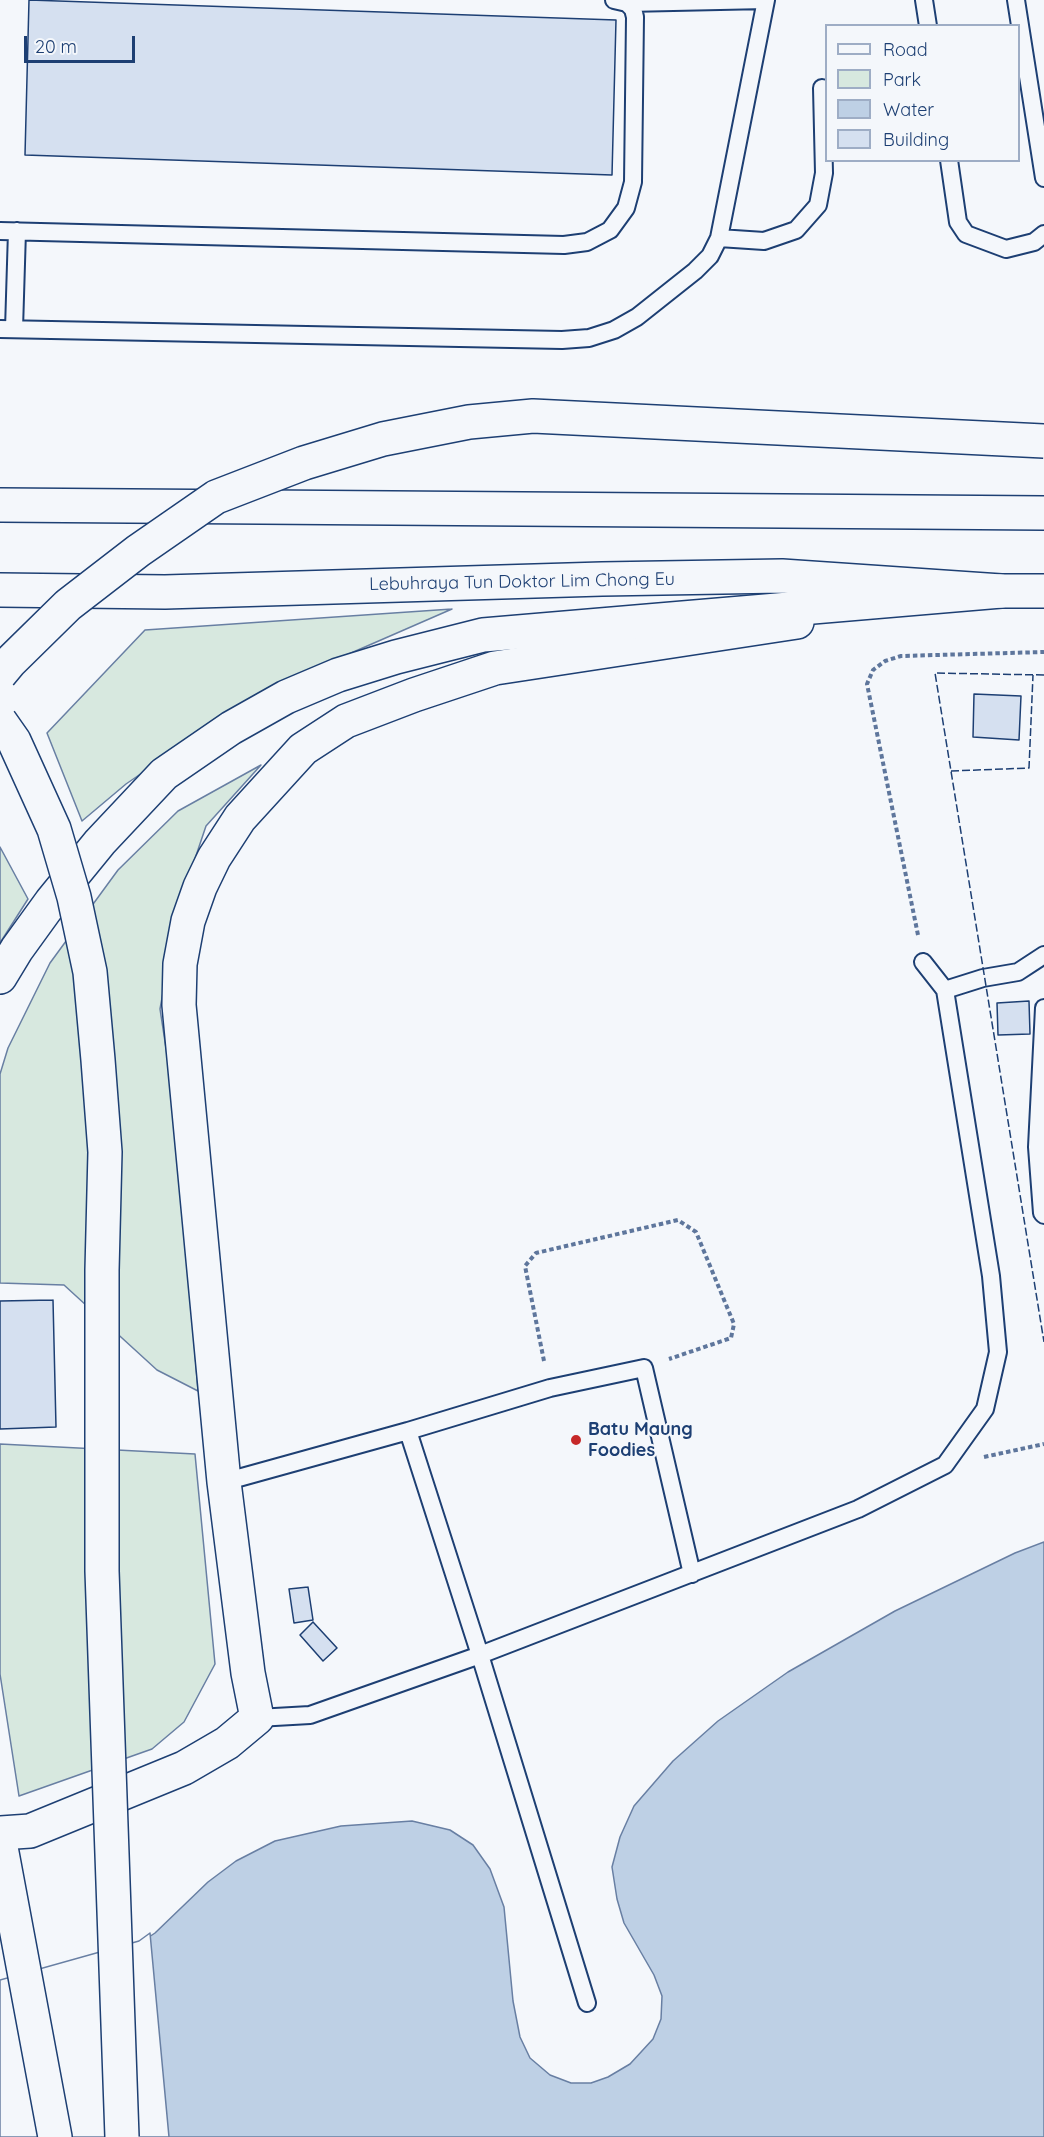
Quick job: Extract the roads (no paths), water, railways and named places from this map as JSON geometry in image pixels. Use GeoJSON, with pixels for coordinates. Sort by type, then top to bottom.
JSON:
{"type":"FeatureCollection","features":[{"type":"Feature","properties":{"kind":"main road"},"geometry":{"type":"LineString","coordinates":[[0,674],[68,604],[138,551],[216,497],[304,463],[383,439],[469,422],[533,416],[1044,441]]}},
{"type":"Feature","properties":{"kind":"main road"},"geometry":{"type":"LineString","coordinates":[[0,505],[1044,513]]}},
{"type":"Feature","properties":{"kind":"main road","name":"Lebuhraya Tun Doktor Lim Chong Eu"},"geometry":{"type":"LineString","coordinates":[[0,590],[165,592],[782,576],[1001,591],[1044,591]]}},
{"type":"Feature","properties":{"kind":"main road"},"geometry":{"type":"LineString","coordinates":[[0,977],[51,902],[100,842],[164,774],[231,728],[286,697],[338,675],[483,634],[1001,591]]}},
{"type":"Feature","properties":{"kind":"main road"},"geometry":{"type":"LineString","coordinates":[[0,1833],[30,1831],[184,1768],[227,1743],[257,1718],[248,1673],[224,1482],[179,1005],[180,964],[188,921],[209,868],[240,818],[303,749],[346,721],[495,668],[1001,591]]}},
{"type":"Feature","properties":{"kind":"main road"},"geometry":{"type":"LineString","coordinates":[[0,721],[14,741],[54,829],[74,897],[90,972],[98,1060],[105,1152],[102,1270],[102,1571],[122,2137]]}},
{"type":"Feature","properties":{"kind":"main road"},"geometry":{"type":"LineString","coordinates":[[0,1842],[55,2137]]}},
{"type":"Feature","properties":{"kind":"lane"},"geometry":{"type":"LineString","coordinates":[[766,0],[719,238],[710,256],[695,271],[637,317],[614,330],[589,338],[562,340],[7,329],[8,231],[564,245],[587,242],[610,230],[626,208],[633,182],[635,17],[633,9],[620,1],[766,0]]}},
{"type":"Feature","properties":{"kind":"lane"},"geometry":{"type":"LineString","coordinates":[[924,0],[928,24]]}},
{"type":"Feature","properties":{"kind":"lane"},"geometry":{"type":"LineString","coordinates":[[1016,0],[1020,24]]}},
{"type":"Feature","properties":{"kind":"lane"},"geometry":{"type":"LineString","coordinates":[[1020,25],[1044,178]]}},
{"type":"Feature","properties":{"kind":"lane"},"geometry":{"type":"LineString","coordinates":[[719,238],[764,241],[796,230],[818,205],[824,173],[822,88]]}},
{"type":"Feature","properties":{"kind":"lane"},"geometry":{"type":"LineString","coordinates":[[949,162],[958,222],[966,234],[1006,249],[1034,242],[1044,234]]}},
{"type":"Feature","properties":{"kind":"lane"},"geometry":{"type":"LineString","coordinates":[[945,990],[983,978],[1017,972],[1044,955]]}},
{"type":"Feature","properties":{"kind":"lane"},"geometry":{"type":"LineString","coordinates":[[257,1718],[310,1715],[480,1655],[858,1509],[945,1465],[985,1409],[998,1352],[991,1276],[945,990],[923,962]]}},
{"type":"Feature","properties":{"kind":"lane"},"geometry":{"type":"LineString","coordinates":[[1044,1008],[1037,1147],[1044,1215]]}},
{"type":"Feature","properties":{"kind":"lane"},"geometry":{"type":"LineString","coordinates":[[224,1482],[408,1431],[550,1388],[644,1368],[692,1574]]}},
{"type":"Feature","properties":{"kind":"lane"},"geometry":{"type":"LineString","coordinates":[[408,1431],[480,1655],[587,2003]]}},
{"type":"Feature","properties":{"kind":"water"},"geometry":{"type":"Polygon","coordinates":[[[1044,1542],[1044,2137],[0,2137],[140,1943],[155,1933],[208,1882],[236,1861],[275,1841],[341,1826],[412,1821],[450,1830],[473,1845],[490,1869],[504,1907],[513,2001],[520,2037],[530,2058],[550,2075],[571,2083],[591,2083],[608,2077],[630,2064],[653,2039],[661,2019],[662,1996],[654,1975],[624,1923],[617,1899],[612,1867],[620,1837],[634,1806],[673,1761],[718,1721],[788,1672],[895,1611],[1015,1553],[1044,1542]]]}},
{"type":"Feature","properties":{"kind":"place","name":"Batu Maung Foodies"},"geometry":{"type":"Point","coordinates":[576,1440]}}]}
